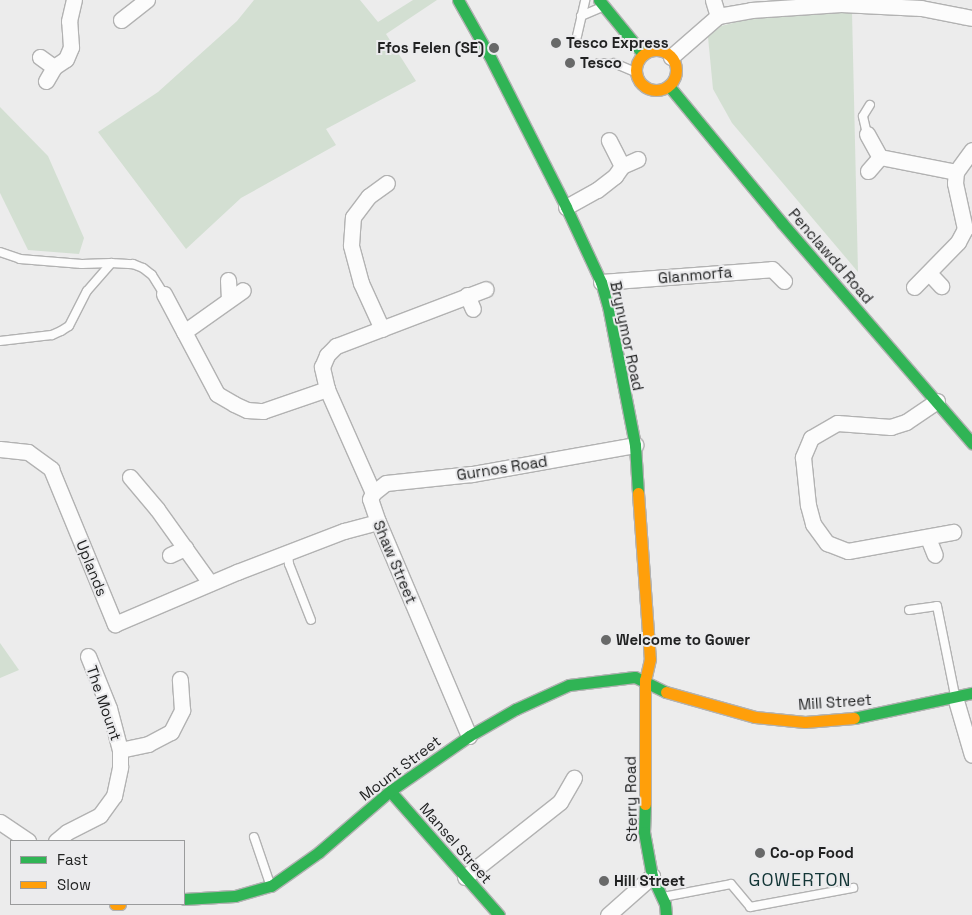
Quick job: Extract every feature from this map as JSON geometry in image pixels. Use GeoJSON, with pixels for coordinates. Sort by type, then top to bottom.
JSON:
{"type":"FeatureCollection","features":[{"type":"Feature","properties":{"kind":"street"},"geometry":{"type":"LineString","coordinates":[[46,81],[54,67],[66,59],[71,47],[69,21],[74,0]]}},
{"type":"Feature","properties":{"kind":"street"},"geometry":{"type":"LineString","coordinates":[[121,20],[146,0]]}},
{"type":"Feature","properties":{"kind":"street","name":"Brynymor Road"},"geometry":{"type":"LineString","coordinates":[[458,0],[490,55],[566,207],[601,282],[608,306],[634,445],[650,659],[645,680]]}},
{"type":"Feature","properties":{"kind":"street"},"geometry":{"type":"LineString","coordinates":[[713,0],[718,16]]}},
{"type":"Feature","properties":{"kind":"street"},"geometry":{"type":"LineString","coordinates":[[671,57],[718,16],[750,10],[841,2],[923,4],[972,18]]}},
{"type":"Feature","properties":{"kind":"street"},"geometry":{"type":"LineString","coordinates":[[601,3],[643,54]]}},
{"type":"Feature","properties":{"kind":"street"},"geometry":{"type":"LineString","coordinates":[[654,50],[671,57],[676,69],[673,82],[669,86],[657,91],[644,88],[640,84],[635,72],[636,65],[643,54],[654,50]]}},
{"type":"Feature","properties":{"kind":"street"},"geometry":{"type":"LineString","coordinates":[[40,57],[54,67]]}},
{"type":"Feature","properties":{"kind":"street","name":"Penclawdd Road"},"geometry":{"type":"LineString","coordinates":[[669,86],[776,216],[972,443]]}},
{"type":"Feature","properties":{"kind":"street"},"geometry":{"type":"LineString","coordinates":[[868,134],[880,158]]}},
{"type":"Feature","properties":{"kind":"street"},"geometry":{"type":"LineString","coordinates":[[608,140],[622,166]]}},
{"type":"Feature","properties":{"kind":"street"},"geometry":{"type":"LineString","coordinates":[[914,287],[958,242],[965,229],[955,184],[956,172],[972,150]]}},
{"type":"Feature","properties":{"kind":"street"},"geometry":{"type":"LineString","coordinates":[[868,171],[880,158]]}},
{"type":"Feature","properties":{"kind":"street"},"geometry":{"type":"LineString","coordinates":[[880,158],[956,172]]}},
{"type":"Feature","properties":{"kind":"street"},"geometry":{"type":"LineString","coordinates":[[566,207],[597,190],[615,176],[622,166],[638,160]]}},
{"type":"Feature","properties":{"kind":"street"},"geometry":{"type":"LineString","coordinates":[[382,329],[361,283],[351,245],[353,218],[369,196],[387,183]]}},
{"type":"Feature","properties":{"kind":"street","name":"Glanmorfa"},"geometry":{"type":"LineString","coordinates":[[601,282],[772,269],[784,281]]}},
{"type":"Feature","properties":{"kind":"street"},"geometry":{"type":"LineString","coordinates":[[929,273],[941,286]]}},
{"type":"Feature","properties":{"kind":"street"},"geometry":{"type":"LineString","coordinates":[[228,280],[229,299]]}},
{"type":"Feature","properties":{"kind":"street","name":"Shaw Street"},"geometry":{"type":"LineString","coordinates":[[469,736],[378,522],[370,498],[372,493],[327,388],[322,367],[327,355],[336,346],[486,288]]}},
{"type":"Feature","properties":{"kind":"street"},"geometry":{"type":"LineString","coordinates":[[184,332],[243,290]]}},
{"type":"Feature","properties":{"kind":"street"},"geometry":{"type":"LineString","coordinates":[[164,294],[217,394],[247,410],[263,411],[327,388]]}},
{"type":"Feature","properties":{"kind":"street"},"geometry":{"type":"LineString","coordinates":[[467,295],[473,310]]}},
{"type":"Feature","properties":{"kind":"street"},"geometry":{"type":"LineString","coordinates":[[937,401],[906,422],[891,427],[837,423],[811,438],[803,457],[808,505],[813,524],[827,543],[848,551],[953,532]]}},
{"type":"Feature","properties":{"kind":"street","name":"Gurnos Road"},"geometry":{"type":"LineString","coordinates":[[372,493],[386,483],[472,474],[634,445]]}},
{"type":"Feature","properties":{"kind":"street","name":"Uplands"},"geometry":{"type":"LineString","coordinates":[[0,449],[28,452],[51,470],[114,624],[210,583],[344,531],[378,522]]}},
{"type":"Feature","properties":{"kind":"street"},"geometry":{"type":"LineString","coordinates":[[130,477],[210,583]]}},
{"type":"Feature","properties":{"kind":"street"},"geometry":{"type":"LineString","coordinates":[[928,538],[935,555]]}},
{"type":"Feature","properties":{"kind":"street"},"geometry":{"type":"LineString","coordinates":[[170,555],[185,548]]}},
{"type":"Feature","properties":{"kind":"street","name":"The Mount"},"geometry":{"type":"LineString","coordinates":[[57,840],[67,832],[100,815],[114,796],[120,767],[120,750],[109,708],[88,656]]}},
{"type":"Feature","properties":{"kind":"street","name":"Mount Street"},"geometry":{"type":"LineString","coordinates":[[185,899],[235,896],[270,886],[318,852],[390,791],[469,736],[516,709],[569,685],[635,677],[645,680]]}},
{"type":"Feature","properties":{"kind":"street","name":"The Mount"},"geometry":{"type":"LineString","coordinates":[[120,750],[148,744],[171,732],[182,710],[180,679]]}},
{"type":"Feature","properties":{"kind":"street","name":"Mill Street"},"geometry":{"type":"LineString","coordinates":[[645,680],[661,691],[756,717],[805,722],[863,717],[972,693]]}},
{"type":"Feature","properties":{"kind":"street","name":"Sterry Road"},"geometry":{"type":"LineString","coordinates":[[645,680],[644,832],[652,876],[666,915]]}},
{"type":"Feature","properties":{"kind":"street"},"geometry":{"type":"LineString","coordinates":[[955,697],[972,755]]}},
{"type":"Feature","properties":{"kind":"street"},"geometry":{"type":"LineString","coordinates":[[466,876],[560,802],[574,778]]}},
{"type":"Feature","properties":{"kind":"street","name":"Mansel Street"},"geometry":{"type":"LineString","coordinates":[[390,791],[499,915]]}},
{"type":"Feature","properties":{"kind":"street"},"geometry":{"type":"LineString","coordinates":[[0,822],[27,840]]}},
{"type":"Feature","properties":{"kind":"street"},"geometry":{"type":"LineString","coordinates":[[608,915],[652,876]]}},
{"type":"Feature","properties":{"kind":"lane"},"geometry":{"type":"LineString","coordinates":[[577,36],[585,0]]}},
{"type":"Feature","properties":{"kind":"lane"},"geometry":{"type":"LineString","coordinates":[[580,16],[601,3]]}},
{"type":"Feature","properties":{"kind":"lane"},"geometry":{"type":"LineString","coordinates":[[599,63],[614,63],[635,72]]}},
{"type":"Feature","properties":{"kind":"lane"},"geometry":{"type":"LineString","coordinates":[[868,134],[863,116],[870,106]]}},
{"type":"Feature","properties":{"kind":"lane"},"geometry":{"type":"LineString","coordinates":[[0,252],[20,259],[82,264],[133,264],[143,268],[152,275],[164,294]]}},
{"type":"Feature","properties":{"kind":"lane"},"geometry":{"type":"LineString","coordinates":[[0,341],[52,335],[61,332],[69,326],[87,292],[111,263]]}},
{"type":"Feature","properties":{"kind":"lane"},"geometry":{"type":"LineString","coordinates":[[288,553],[289,564],[311,620]]}},
{"type":"Feature","properties":{"kind":"lane"},"geometry":{"type":"LineString","coordinates":[[909,610],[937,606],[955,697]]}},
{"type":"Feature","properties":{"kind":"lane"},"geometry":{"type":"LineString","coordinates":[[254,837],[270,886]]}},
{"type":"Feature","properties":{"kind":"lane"},"geometry":{"type":"LineString","coordinates":[[661,897],[731,884],[750,907],[853,888]]}},
{"type":"Feature","properties":{"kind":"green space"},"geometry":{"type":"Polygon","coordinates":[[[254,0],[360,0],[378,22],[413,0],[437,0],[386,34],[416,81],[326,129],[336,145],[241,198],[186,249],[98,132],[158,92],[237,21],[254,0]]]}},
{"type":"Feature","properties":{"kind":"green space"},"geometry":{"type":"Polygon","coordinates":[[[852,12],[858,272],[732,123],[713,89],[708,37],[721,26],[757,17],[852,12]]]}},
{"type":"Feature","properties":{"kind":"green space"},"geometry":{"type":"Polygon","coordinates":[[[0,107],[48,156],[84,238],[79,254],[28,250],[0,193],[0,107]]]}},
{"type":"Feature","properties":{"kind":"green space"},"geometry":{"type":"Polygon","coordinates":[[[0,643],[19,670],[0,678],[0,643]]]}},
{"type":"Feature","properties":{"kind":"traffic: fast"},"geometry":{"type":"LineString","coordinates":[[458,0],[489,55],[566,207],[601,282],[608,306],[635,445],[638,493]]}},
{"type":"Feature","properties":{"kind":"traffic: fast"},"geometry":{"type":"LineString","coordinates":[[599,0],[643,54]]}},
{"type":"Feature","properties":{"kind":"traffic: fast"},"geometry":{"type":"LineString","coordinates":[[669,86],[782,223],[972,443]]}},
{"type":"Feature","properties":{"kind":"traffic: fast"},"geometry":{"type":"LineString","coordinates":[[185,899],[235,896],[271,886],[319,852],[390,791],[469,736],[516,709],[569,685],[635,677],[666,692]]}},
{"type":"Feature","properties":{"kind":"traffic: fast"},"geometry":{"type":"LineString","coordinates":[[854,718],[972,693]]}},
{"type":"Feature","properties":{"kind":"traffic: fast"},"geometry":{"type":"LineString","coordinates":[[390,791],[499,915]]}},
{"type":"Feature","properties":{"kind":"traffic: fast"},"geometry":{"type":"LineString","coordinates":[[645,804],[644,832],[652,876],[665,904],[666,915]]}},
{"type":"Feature","properties":{"kind":"traffic: slow"},"geometry":{"type":"LineString","coordinates":[[660,50],[667,53],[673,59],[676,70],[675,78],[667,87],[660,90],[652,90],[645,87],[637,78],[636,66],[639,59],[648,51],[660,50]]}},
{"type":"Feature","properties":{"kind":"traffic: slow"},"geometry":{"type":"LineString","coordinates":[[638,493],[650,659],[645,680],[645,804]]}},
{"type":"Feature","properties":{"kind":"traffic: slow"},"geometry":{"type":"LineString","coordinates":[[666,692],[755,717],[805,722],[854,718]]}},
{"type":"Feature","properties":{"kind":"place","name":"Tesco Express"},"geometry":{"type":"Point","coordinates":[556,43]}},
{"type":"Feature","properties":{"kind":"place","name":"Ffos Felen (SE)"},"geometry":{"type":"Point","coordinates":[494,48]}},
{"type":"Feature","properties":{"kind":"place","name":"Tesco"},"geometry":{"type":"Point","coordinates":[570,63]}},
{"type":"Feature","properties":{"kind":"place","name":"Welcome to Gower"},"geometry":{"type":"Point","coordinates":[606,640]}},
{"type":"Feature","properties":{"kind":"place","name":"Co-op Food"},"geometry":{"type":"Point","coordinates":[760,853]}},
{"type":"Feature","properties":{"kind":"place","name":"Hill Street"},"geometry":{"type":"Point","coordinates":[604,881]}},
{"type":"Feature","properties":{"kind":"district","name":"GOWERTON"},"geometry":{"type":"Point","coordinates":[800,880]}}]}
